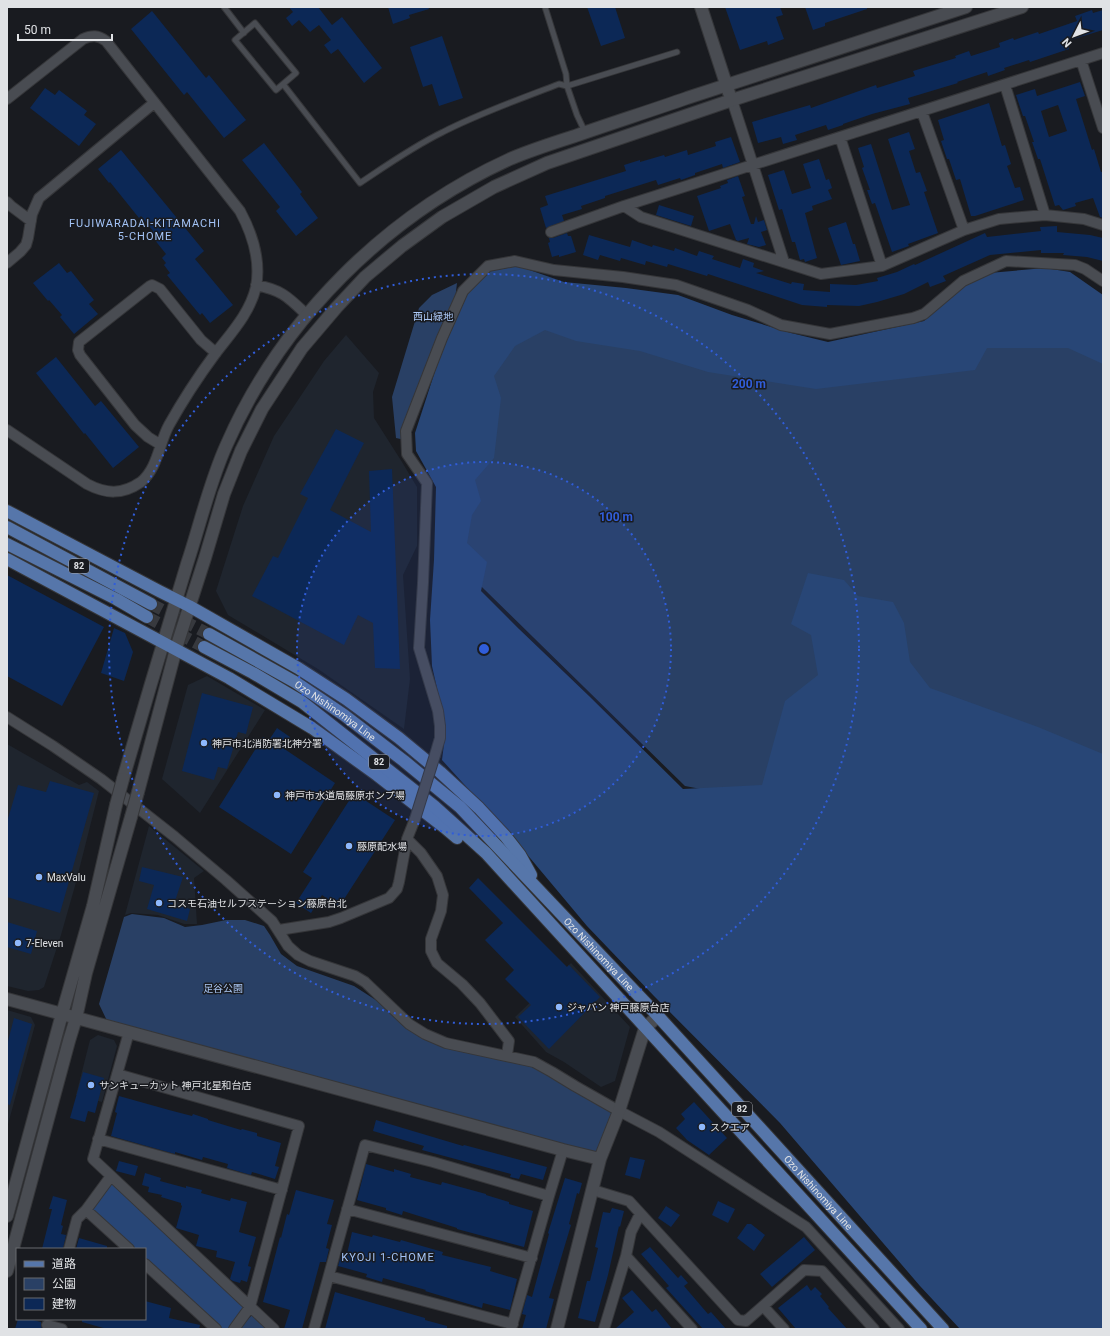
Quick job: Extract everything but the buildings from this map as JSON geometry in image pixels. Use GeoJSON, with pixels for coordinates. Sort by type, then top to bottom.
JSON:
{"type":"FeatureCollection","features":[{"type":"Feature","properties":{"kind":"main road"},"geometry":{"type":"LineString","coordinates":[[7,511],[189,606],[304,672],[346,699],[399,738],[440,772],[479,808],[506,837],[520,855],[540,890]]}},
{"type":"Feature","properties":{"kind":"main road","name":"82"},"geometry":{"type":"LineString","coordinates":[[7,527],[152,604]]}},
{"type":"Feature","properties":{"kind":"main road","name":"82"},"geometry":{"type":"LineString","coordinates":[[7,544],[147,616]]}},
{"type":"Feature","properties":{"kind":"main road"},"geometry":{"type":"LineString","coordinates":[[7,559],[229,678],[312,728],[377,775],[444,827],[534,904]]}},
{"type":"Feature","properties":{"kind":"main road","name":"Ozo Nishinomiya Line"},"geometry":{"type":"LineString","coordinates":[[209,634],[295,682],[344,715],[460,807],[658,1016],[943,1329]]}},
{"type":"Feature","properties":{"kind":"main road","name":"Ozo Nishinomiya Line"},"geometry":{"type":"LineString","coordinates":[[204,647],[253,673],[302,702],[434,806],[486,853],[534,904],[644,1028],[921,1329]]}},
{"type":"Feature","properties":{"kind":"street"},"geometry":{"type":"LineString","coordinates":[[701,7],[726,86],[754,165],[784,262]]}},
{"type":"Feature","properties":{"kind":"street"},"geometry":{"type":"LineString","coordinates":[[7,1216],[93,906],[123,779],[211,486],[226,447],[250,399],[267,370],[307,315],[330,289],[370,250],[395,229],[436,200],[510,160],[585,132],[966,7]]}},
{"type":"Feature","properties":{"kind":"street"},"geometry":{"type":"LineString","coordinates":[[7,1271],[76,1018],[86,973],[138,792],[176,650],[224,494],[241,450],[262,409],[302,348],[336,308],[365,278],[402,246],[442,217],[494,187],[547,163],[732,100],[1022,7]]}},
{"type":"Feature","properties":{"kind":"street"},"geometry":{"type":"LineString","coordinates":[[7,99],[84,39],[90,36],[95,36],[106,41],[240,211],[253,239],[257,253],[256,285],[253,296],[244,315],[180,405],[168,428],[153,466],[142,480],[127,490],[116,492],[96,489],[7,430]]}},
{"type":"Feature","properties":{"kind":"street"},"geometry":{"type":"LineString","coordinates":[[550,232],[624,206],[1103,53]]}},
{"type":"Feature","properties":{"kind":"street"},"geometry":{"type":"LineString","coordinates":[[1081,60],[1103,128]]}},
{"type":"Feature","properties":{"kind":"street"},"geometry":{"type":"LineString","coordinates":[[1005,85],[1045,215]]}},
{"type":"Feature","properties":{"kind":"street"},"geometry":{"type":"LineString","coordinates":[[7,263],[26,245],[35,205],[43,194],[154,103]]}},
{"type":"Feature","properties":{"kind":"street"},"geometry":{"type":"LineString","coordinates":[[922,112],[964,230]]}},
{"type":"Feature","properties":{"kind":"street"},"geometry":{"type":"LineString","coordinates":[[840,137],[882,266]]}},
{"type":"Feature","properties":{"kind":"street"},"geometry":{"type":"LineString","coordinates":[[7,202],[10,206],[31,221]]}},
{"type":"Feature","properties":{"kind":"street"},"geometry":{"type":"LineString","coordinates":[[624,206],[641,217],[821,274],[882,266],[964,230],[999,220],[1045,215],[1084,219],[1103,226]]}},
{"type":"Feature","properties":{"kind":"street"},"geometry":{"type":"LineString","coordinates":[[278,930],[329,922],[341,918],[389,898],[397,889],[400,882],[407,839],[415,819],[440,738],[438,711],[419,648],[427,483],[407,454],[406,431],[442,338],[463,291],[488,266],[515,261],[554,270],[624,276],[676,285],[748,310],[781,325],[830,334],[913,318],[924,314],[963,280],[1006,261],[1074,265],[1085,269],[1103,281]]}},
{"type":"Feature","properties":{"kind":"street"},"geometry":{"type":"LineString","coordinates":[[161,445],[148,437],[135,425],[80,355],[77,346],[78,342],[152,285],[160,289],[201,340],[216,353]]}},
{"type":"Feature","properties":{"kind":"street"},"geometry":{"type":"LineString","coordinates":[[256,285],[281,292],[307,315]]}},
{"type":"Feature","properties":{"kind":"street"},"geometry":{"type":"LineString","coordinates":[[7,717],[53,746],[175,837],[272,921],[288,946],[298,955],[310,961],[355,976],[370,987],[409,1024],[425,1034],[446,1043],[534,1062],[619,1111],[659,1132],[806,1227],[899,1329]]}},
{"type":"Feature","properties":{"kind":"street"},"geometry":{"type":"LineString","coordinates":[[407,839],[421,853],[437,876],[442,895],[441,911],[431,939],[431,951],[437,963],[476,998],[509,1041],[507,1056]]}},
{"type":"Feature","properties":{"kind":"street"},"geometry":{"type":"LineString","coordinates":[[7,999],[600,1159]]}},
{"type":"Feature","properties":{"kind":"street"},"geometry":{"type":"LineString","coordinates":[[557,1329],[600,1159],[619,1111],[644,1028],[658,1016]]}},
{"type":"Feature","properties":{"kind":"street"},"geometry":{"type":"LineString","coordinates":[[129,1032],[93,1159],[274,1329]]}},
{"type":"Feature","properties":{"kind":"street"},"geometry":{"type":"LineString","coordinates":[[117,1074],[299,1126],[250,1307],[234,1329]]}},
{"type":"Feature","properties":{"kind":"street"},"geometry":{"type":"LineString","coordinates":[[98,1139],[282,1190]]}},
{"type":"Feature","properties":{"kind":"street"},"geometry":{"type":"LineString","coordinates":[[314,1329],[365,1145],[433,1162],[549,1196]]}},
{"type":"Feature","properties":{"kind":"street"},"geometry":{"type":"LineString","coordinates":[[329,1276],[512,1326],[563,1150]]}},
{"type":"Feature","properties":{"kind":"street"},"geometry":{"type":"LineString","coordinates":[[69,1248],[77,1220],[111,1176]]}},
{"type":"Feature","properties":{"kind":"street"},"geometry":{"type":"LineString","coordinates":[[593,1190],[629,1201],[738,1320],[746,1321],[804,1270],[822,1271],[874,1329]]}},
{"type":"Feature","properties":{"kind":"street"},"geometry":{"type":"LineString","coordinates":[[347,1209],[532,1258]]}},
{"type":"Feature","properties":{"kind":"street"},"geometry":{"type":"LineString","coordinates":[[86,1210],[128,1248]]}},
{"type":"Feature","properties":{"kind":"street"},"geometry":{"type":"LineString","coordinates":[[604,1329],[626,1256],[631,1232],[640,1214]]}},
{"type":"Feature","properties":{"kind":"street"},"geometry":{"type":"LineString","coordinates":[[626,1256],[692,1329]]}},
{"type":"Feature","properties":{"kind":"street"},"geometry":{"type":"LineString","coordinates":[[146,1265],[216,1329]]}},
{"type":"Feature","properties":{"kind":"street"},"geometry":{"type":"LineString","coordinates":[[763,1306],[784,1329]]}},
{"type":"Feature","properties":{"kind":"street"},"geometry":{"type":"LineString","coordinates":[[47,1324],[62,1329]]}},
{"type":"Feature","properties":{"kind":"lane"},"geometry":{"type":"LineString","coordinates":[[224,7],[244,32]]}},
{"type":"Feature","properties":{"kind":"lane"},"geometry":{"type":"LineString","coordinates":[[545,7],[566,74],[567,86],[577,115],[585,132]]}},
{"type":"Feature","properties":{"kind":"lane"},"geometry":{"type":"LineString","coordinates":[[256,22],[296,73],[283,84],[276,90],[235,40],[256,22]]}},
{"type":"Feature","properties":{"kind":"lane"},"geometry":{"type":"LineString","coordinates":[[283,84],[360,183],[417,146],[485,112],[559,84],[567,86],[677,52]]}},
{"type":"Feature","properties":{"kind":"shaded area"},"geometry":{"type":"Polygon","coordinates":[[[518,266],[564,282],[678,295],[732,315],[791,333],[828,342],[924,321],[959,288],[989,273],[1045,268],[1070,272],[1103,295],[1103,364],[1068,348],[987,348],[975,370],[816,389],[708,372],[640,351],[576,341],[545,330],[515,346],[494,376],[501,398],[494,458],[475,480],[481,501],[472,515],[467,543],[487,562],[481,591],[683,789],[762,785],[785,701],[818,675],[811,635],[791,624],[808,573],[844,580],[858,596],[893,602],[904,623],[910,662],[930,688],[1038,727],[1103,754],[1103,1329],[960,1329],[920,1286],[780,1123],[587,926],[520,846],[442,760],[446,728],[432,666],[430,620],[434,560],[436,487],[416,451],[415,433],[439,359],[467,294],[490,271],[518,266]]]}},
{"type":"Feature","properties":{"kind":"shaded area"},"geometry":{"type":"Polygon","coordinates":[[[346,335],[379,373],[373,392],[374,418],[417,487],[417,546],[403,575],[410,679],[404,729],[318,669],[228,615],[216,591],[243,506],[274,436],[324,361],[346,335]]]}},
{"type":"Feature","properties":{"kind":"shaded area"},"geometry":{"type":"Polygon","coordinates":[[[207,676],[265,710],[200,813],[162,779],[188,685],[207,676]]]}},
{"type":"Feature","properties":{"kind":"shaded area"},"geometry":{"type":"Polygon","coordinates":[[[7,744],[79,785],[87,782],[99,791],[61,935],[44,987],[39,990],[28,991],[7,986],[7,744]]]}},
{"type":"Feature","properties":{"kind":"shaded area"},"geometry":{"type":"Polygon","coordinates":[[[149,826],[204,871],[194,878],[197,924],[184,924],[158,915],[131,913],[125,915],[149,826]]]}},
{"type":"Feature","properties":{"kind":"shaded area"},"geometry":{"type":"Polygon","coordinates":[[[571,963],[630,1027],[615,1081],[601,1087],[564,1062],[546,1052],[515,1017],[571,963]]]}},
{"type":"Feature","properties":{"kind":"shaded area"},"geometry":{"type":"Polygon","coordinates":[[[7,1010],[31,1017],[35,1025],[7,1128],[7,1010]]]}},
{"type":"Feature","properties":{"kind":"shaded area"},"geometry":{"type":"Polygon","coordinates":[[[98,1035],[114,1040],[117,1046],[102,1102],[76,1095],[90,1040],[98,1035]]]}},
{"type":"Feature","properties":{"kind":"shaded area"},"geometry":{"type":"Polygon","coordinates":[[[111,1181],[245,1308],[229,1329],[222,1329],[146,1260],[146,1248],[134,1248],[91,1209],[111,1181]]]}},
{"type":"Feature","properties":{"kind":"green space","name":"西山緑地"},"geometry":{"type":"Polygon","coordinates":[[[457,283],[455,300],[405,440],[396,438],[392,397],[419,308],[432,295],[457,283]]]}},
{"type":"Feature","properties":{"kind":"green space"},"geometry":{"type":"Polygon","coordinates":[[[493,302],[784,367],[1061,338],[1103,356],[1103,816],[828,813],[685,786],[435,541],[493,302]]]}},
{"type":"Feature","properties":{"kind":"green space","name":"足谷公園"},"geometry":{"type":"Polygon","coordinates":[[[132,914],[164,918],[185,927],[226,920],[245,920],[264,926],[281,954],[297,966],[354,986],[385,1006],[425,1037],[524,1063],[556,1075],[619,1111],[600,1159],[110,1027],[99,1004],[124,917],[132,914]]]}},
{"type":"Feature","properties":{"kind":"green space"},"geometry":{"type":"Polygon","coordinates":[[[252,1315],[268,1329],[239,1329],[252,1315]]]}},
{"type":"Feature","properties":{"kind":"tunnel"},"geometry":{"type":"LineString","coordinates":[[151,604],[209,634]]}},
{"type":"Feature","properties":{"kind":"tunnel"},"geometry":{"type":"LineString","coordinates":[[147,617],[204,647]]}},
{"type":"Feature","properties":{"kind":"place","name":"神戸市北消防署北神分署"},"geometry":{"type":"Point","coordinates":[204,743]}},
{"type":"Feature","properties":{"kind":"place","name":"神戸市水道局藤原ポンプ場"},"geometry":{"type":"Point","coordinates":[277,795]}},
{"type":"Feature","properties":{"kind":"place","name":"藤原配水場"},"geometry":{"type":"Point","coordinates":[349,846]}},
{"type":"Feature","properties":{"kind":"place","name":"MaxValu"},"geometry":{"type":"Point","coordinates":[39,877]}},
{"type":"Feature","properties":{"kind":"place","name":"コスモ石油セルフステーション藤原台北"},"geometry":{"type":"Point","coordinates":[159,903]}},
{"type":"Feature","properties":{"kind":"place","name":"7-Eleven"},"geometry":{"type":"Point","coordinates":[18,943]}},
{"type":"Feature","properties":{"kind":"place","name":"ジャパン 神戸藤原台店"},"geometry":{"type":"Point","coordinates":[559,1007]}},
{"type":"Feature","properties":{"kind":"place","name":"サンキューカット 神戸北星和台店"},"geometry":{"type":"Point","coordinates":[91,1085]}},
{"type":"Feature","properties":{"kind":"place","name":"スクエア"},"geometry":{"type":"Point","coordinates":[702,1127]}},
{"type":"Feature","properties":{"kind":"district","name":"FUJIWARADAI-KITAMACHI 5-CHOME"},"geometry":{"type":"Point","coordinates":[145,229]}},
{"type":"Feature","properties":{"kind":"district","name":"KYOJI 1-CHOME"},"geometry":{"type":"Point","coordinates":[388,1257]}}]}
